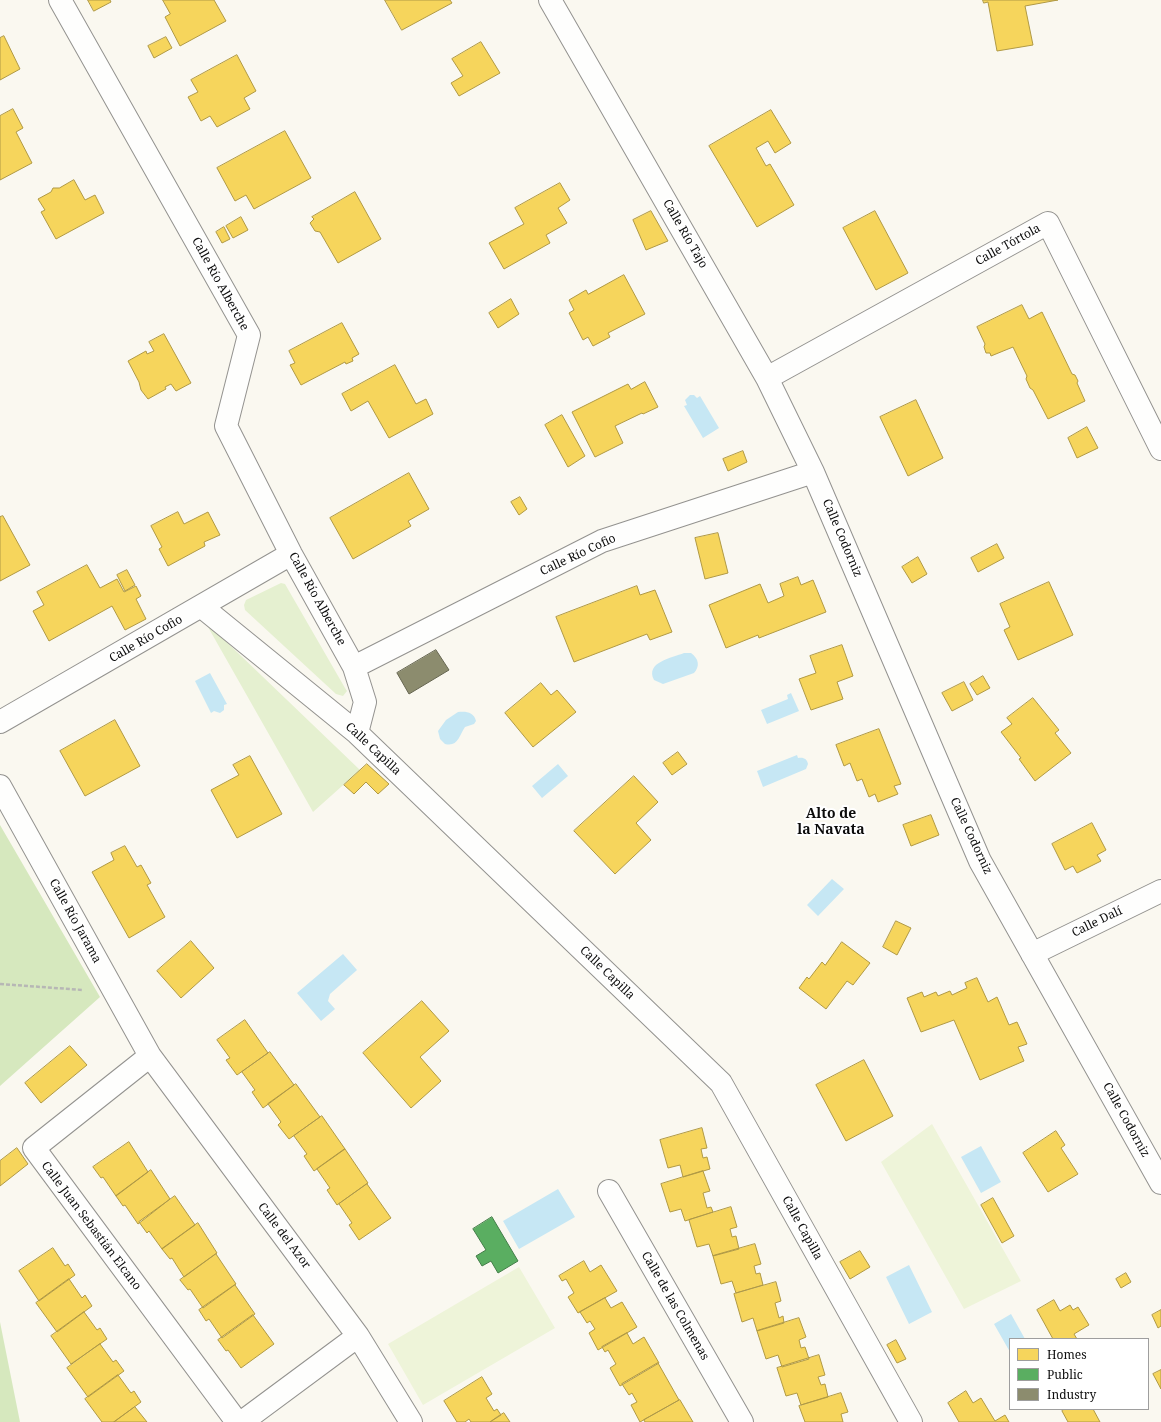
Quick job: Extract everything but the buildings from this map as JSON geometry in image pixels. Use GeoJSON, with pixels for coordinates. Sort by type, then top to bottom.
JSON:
{"type":"FeatureCollection","features":[{"type":"Feature","properties":{"kind":"street","name":"Calle Río Alberche"},"geometry":{"type":"LineString","coordinates":[[60,0],[249,335],[226,426],[291,554],[354,667],[365,702],[357,732]]}},
{"type":"Feature","properties":{"kind":"street","name":"Calle Río Tajo"},"geometry":{"type":"LineString","coordinates":[[550,0],[767,378],[813,472]]}},
{"type":"Feature","properties":{"kind":"street","name":"Calle Tórtola"},"geometry":{"type":"LineString","coordinates":[[767,378],[1048,223],[1161,449]]}},
{"type":"Feature","properties":{"kind":"street","name":"Calle Río Cofio"},"geometry":{"type":"LineString","coordinates":[[354,667],[602,541],[813,472]]}},
{"type":"Feature","properties":{"kind":"street","name":"Calle Codorniz"},"geometry":{"type":"LineString","coordinates":[[813,472],[980,861],[1161,1183]]}},
{"type":"Feature","properties":{"kind":"street","name":"Calle Río Cofio"},"geometry":{"type":"LineString","coordinates":[[0,722],[202,607],[291,554]]}},
{"type":"Feature","properties":{"kind":"street","name":"Calle Capilla"},"geometry":{"type":"LineString","coordinates":[[202,607],[357,732],[721,1083],[911,1422]]}},
{"type":"Feature","properties":{"kind":"street","name":"Calle Río Jarama"},"geometry":{"type":"LineString","coordinates":[[0,786],[150,1056]]}},
{"type":"Feature","properties":{"kind":"street","name":"Calle Dalí"},"geometry":{"type":"LineString","coordinates":[[1032,954],[1161,890]]}},
{"type":"Feature","properties":{"kind":"street","name":"Calle del Azor"},"geometry":{"type":"LineString","coordinates":[[150,1056],[358,1336],[411,1422]]}},
{"type":"Feature","properties":{"kind":"street","name":"Calle Juan Sebastián Elcano"},"geometry":{"type":"LineString","coordinates":[[150,1056],[34,1148],[237,1422]]}},
{"type":"Feature","properties":{"kind":"street","name":"Calle de las Colmenas"},"geometry":{"type":"LineString","coordinates":[[609,1191],[742,1422]]}},
{"type":"Feature","properties":{"kind":"street"},"geometry":{"type":"LineString","coordinates":[[242,1422],[358,1336]]}},
{"type":"Feature","properties":{"kind":"path"},"geometry":{"type":"LineString","coordinates":[[0,984],[115,992]]}},
{"type":"Feature","properties":{"kind":"green space"},"geometry":{"type":"Polygon","coordinates":[[[281,583],[285,584],[347,691],[343,696],[336,694],[245,610],[244,605],[246,600],[281,583]]]}},
{"type":"Feature","properties":{"kind":"green space"},"geometry":{"type":"Polygon","coordinates":[[[208,627],[213,629],[360,770],[313,812],[208,627]]]}},
{"type":"Feature","properties":{"kind":"green space"},"geometry":{"type":"Polygon","coordinates":[[[0,825],[100,997],[0,1086],[0,825]]]}},
{"type":"Feature","properties":{"kind":"green space"},"geometry":{"type":"Polygon","coordinates":[[[932,1124],[1021,1281],[964,1309],[881,1162],[932,1124]]]}},
{"type":"Feature","properties":{"kind":"green space"},"geometry":{"type":"Polygon","coordinates":[[[519,1267],[555,1328],[423,1405],[388,1344],[519,1267]]]}},
{"type":"Feature","properties":{"kind":"green space"},"geometry":{"type":"Polygon","coordinates":[[[0,1322],[20,1422],[0,1422],[0,1322]]]}},
{"type":"Feature","properties":{"kind":"water"},"geometry":{"type":"Polygon","coordinates":[[[690,395],[694,395],[697,398],[700,396],[719,428],[703,438],[684,406],[687,405],[685,400],[690,395]]]}},
{"type":"Feature","properties":{"kind":"water"},"geometry":{"type":"Polygon","coordinates":[[[684,653],[691,653],[697,660],[698,665],[694,673],[663,684],[654,680],[652,674],[656,665],[684,653]]]}},
{"type":"Feature","properties":{"kind":"water"},"geometry":{"type":"Polygon","coordinates":[[[210,673],[227,704],[224,705],[224,710],[220,713],[214,711],[211,713],[195,681],[210,673]]]}},
{"type":"Feature","properties":{"kind":"water"},"geometry":{"type":"Polygon","coordinates":[[[791,693],[799,711],[767,724],[761,710],[788,699],[787,695],[791,693]]]}},
{"type":"Feature","properties":{"kind":"water"},"geometry":{"type":"Polygon","coordinates":[[[458,712],[472,714],[476,721],[474,724],[465,727],[458,740],[453,744],[445,744],[440,739],[438,731],[446,720],[458,712]]]}},
{"type":"Feature","properties":{"kind":"water"},"geometry":{"type":"Polygon","coordinates":[[[797,755],[798,758],[804,758],[807,761],[808,764],[806,769],[763,787],[757,771],[797,755]]]}},
{"type":"Feature","properties":{"kind":"water"},"geometry":{"type":"Polygon","coordinates":[[[558,764],[568,776],[542,798],[532,786],[558,764]]]}},
{"type":"Feature","properties":{"kind":"water"},"geometry":{"type":"Polygon","coordinates":[[[832,879],[844,889],[818,916],[807,905],[832,879]]]}},
{"type":"Feature","properties":{"kind":"water"},"geometry":{"type":"Polygon","coordinates":[[[343,954],[357,970],[330,994],[328,1001],[335,1009],[321,1021],[297,993],[343,954]]]}},
{"type":"Feature","properties":{"kind":"water"},"geometry":{"type":"Polygon","coordinates":[[[981,1146],[1001,1182],[981,1193],[961,1157],[981,1146]]]}},
{"type":"Feature","properties":{"kind":"water"},"geometry":{"type":"Polygon","coordinates":[[[558,1189],[575,1217],[519,1249],[503,1221],[558,1189]]]}},
{"type":"Feature","properties":{"kind":"water"},"geometry":{"type":"Polygon","coordinates":[[[909,1265],[932,1312],[909,1324],[886,1277],[909,1265]]]}},
{"type":"Feature","properties":{"kind":"water"},"geometry":{"type":"Polygon","coordinates":[[[1011,1314],[1024,1338],[1009,1338],[1009,1350],[994,1324],[1011,1314]]]}},
{"type":"Feature","properties":{"kind":"district","name":"Alto de la Navata"},"geometry":{"type":"Point","coordinates":[831,822]}}]}
